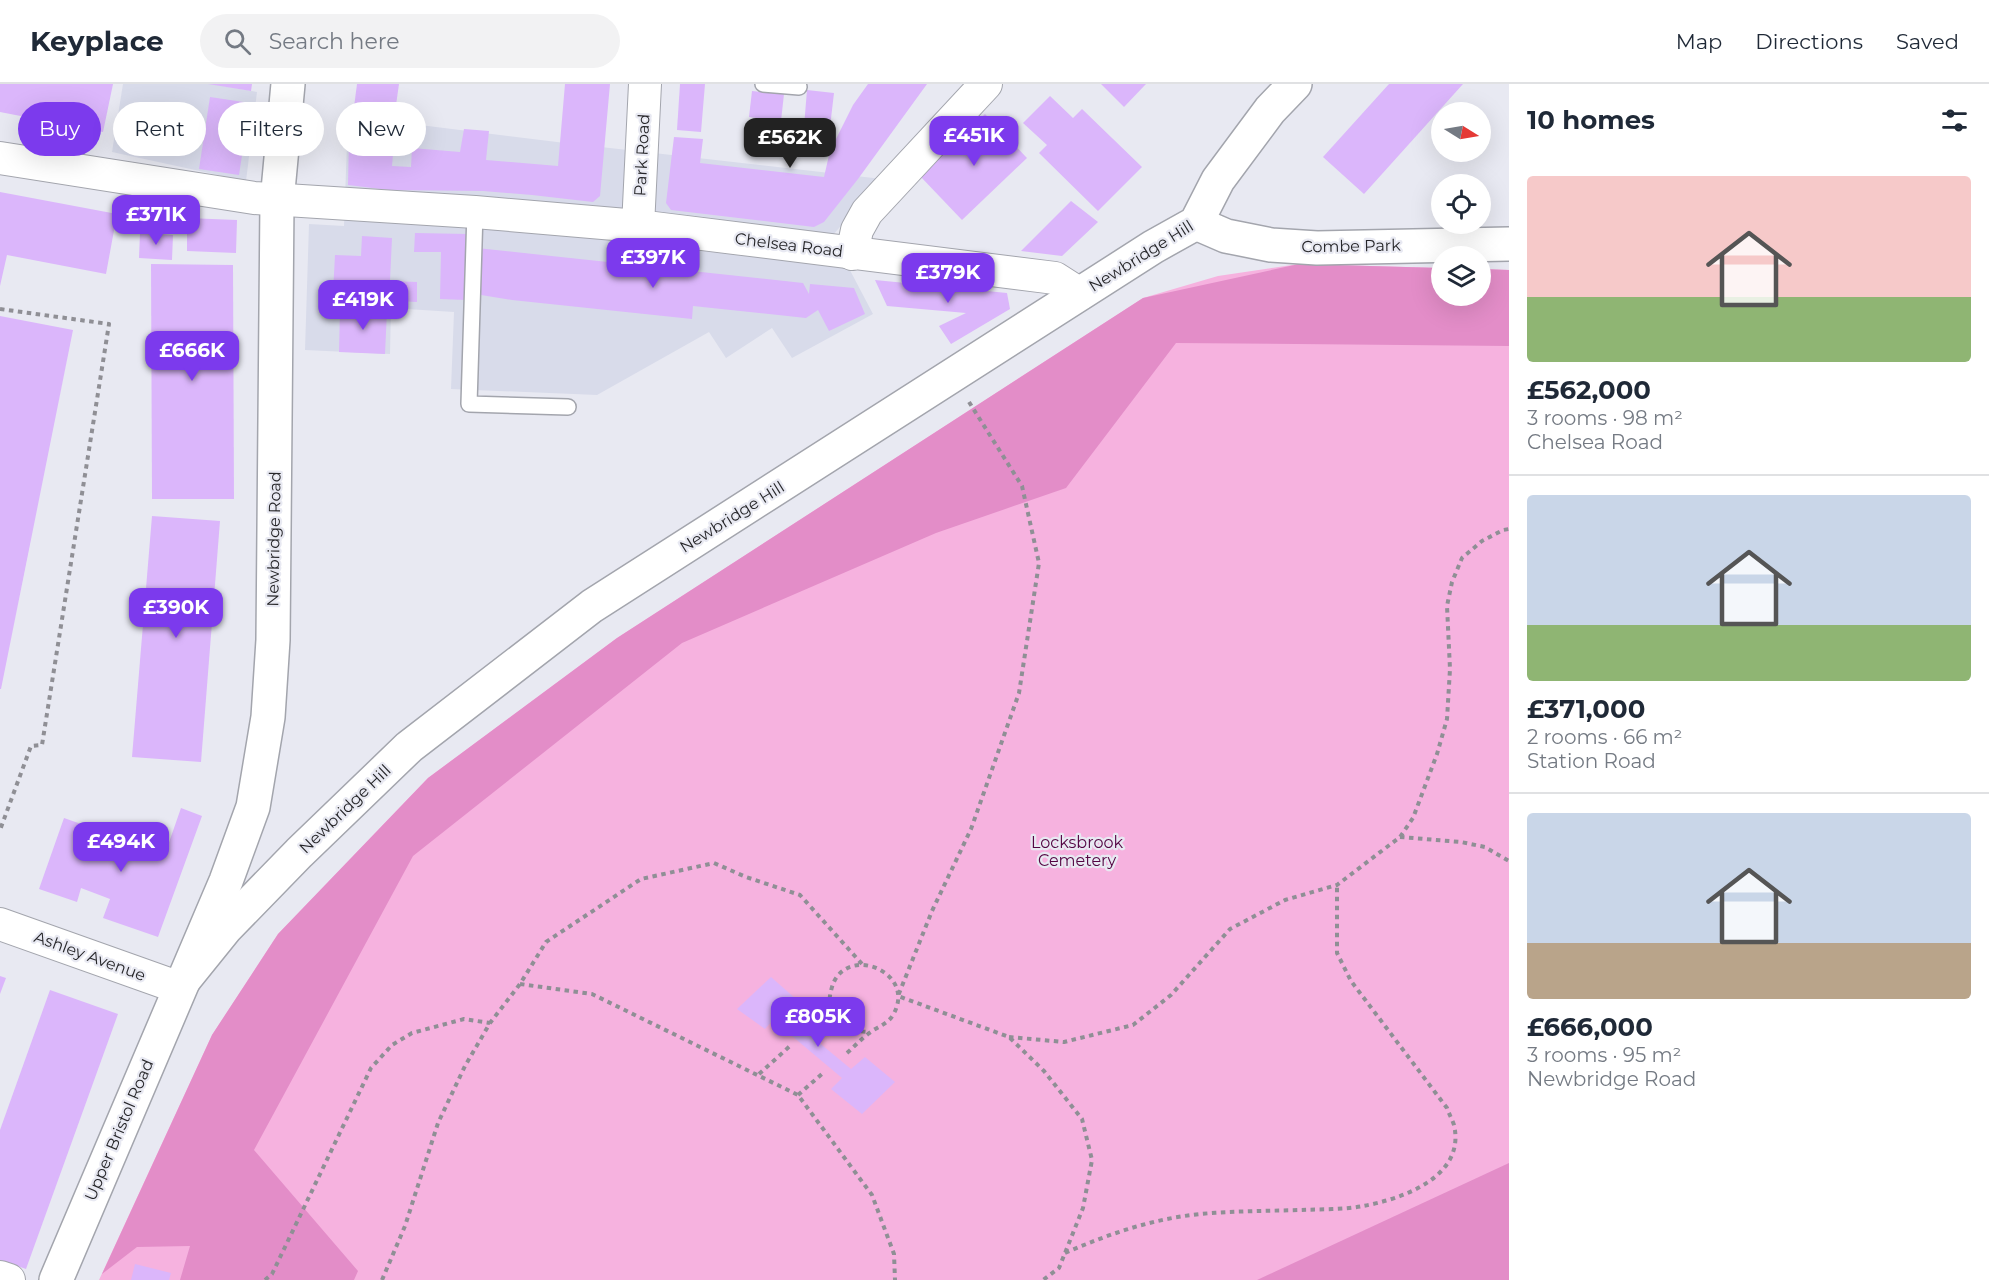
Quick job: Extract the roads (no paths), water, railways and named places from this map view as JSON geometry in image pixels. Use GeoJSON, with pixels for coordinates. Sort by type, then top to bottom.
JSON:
{"type":"FeatureCollection","features":[{"type":"Feature","properties":{"kind":"main road","name":"Newbridge Road"},"geometry":{"type":"LineString","coordinates":[[182,984],[241,846],[254,807],[268,717],[273,640],[277,201],[288,84]]}},
{"type":"Feature","properties":{"kind":"main road","name":"Newbridge Hill"},"geometry":{"type":"LineString","coordinates":[[182,984],[226,928],[299,853],[409,747],[592,606],[1153,247],[1196,223],[1218,180],[1270,110],[1295,84]]}},
{"type":"Feature","properties":{"kind":"main road","name":"Combe Park"},"geometry":{"type":"LineString","coordinates":[[1196,223],[1226,236],[1271,245],[1317,248],[1509,244]]}},
{"type":"Feature","properties":{"kind":"main road","name":"Upper Bristol Road"},"geometry":{"type":"LineString","coordinates":[[56,1280],[182,984]]}},
{"type":"Feature","properties":{"kind":"street","name":"Park Road"},"geometry":{"type":"LineString","coordinates":[[638,225],[645,84]]}},
{"type":"Feature","properties":{"kind":"street"},"geometry":{"type":"LineString","coordinates":[[852,254],[857,230],[867,212],[986,84]]}},
{"type":"Feature","properties":{"kind":"street","name":"Chelsea Road"},"geometry":{"type":"LineString","coordinates":[[0,158],[277,201],[475,212],[638,225],[1055,278],[1080,294]]}},
{"type":"Feature","properties":{"kind":"street","name":"Ashley Avenue"},"geometry":{"type":"LineString","coordinates":[[0,924],[182,984]]}},
{"type":"Feature","properties":{"kind":"street"},"geometry":{"type":"LineString","coordinates":[[0,1277],[9,1280]]}},
{"type":"Feature","properties":{"kind":"lane"},"geometry":{"type":"LineString","coordinates":[[763,84],[799,87]]}},
{"type":"Feature","properties":{"kind":"lane"},"geometry":{"type":"LineString","coordinates":[[475,212],[469,404],[568,407]]}},
{"type":"Feature","properties":{"kind":"park label","name":"Locksbrook Cemetery"},"geometry":{"type":"Point","coordinates":[1077,851]}}]}
